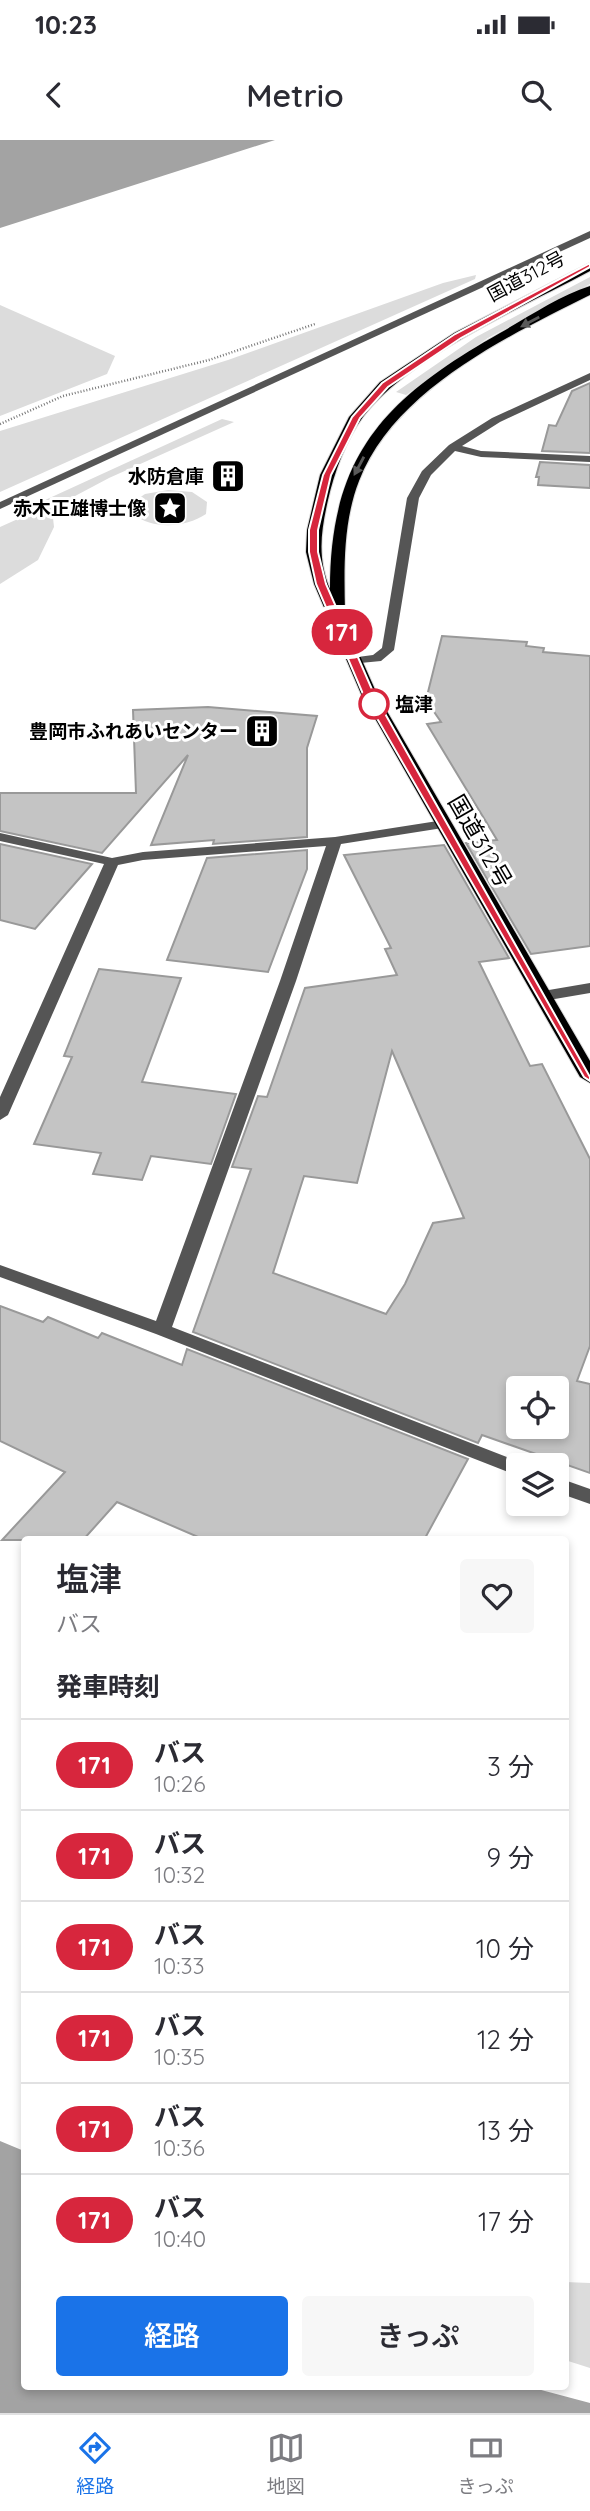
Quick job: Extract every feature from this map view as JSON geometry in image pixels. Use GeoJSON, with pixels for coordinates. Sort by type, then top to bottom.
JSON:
{"type":"FeatureCollection","features":[{"type":"Feature","properties":{"kind":"highway","name":"国道312号"},"geometry":{"type":"LineString","coordinates":[[590,265],[458,336],[385,385],[356,417],[327,475],[314,530],[313,552],[321,584],[369,694],[590,1077]]}},
{"type":"Feature","properties":{"kind":"highway","name":"国道312号"},"geometry":{"type":"LineString","coordinates":[[338,624],[336,553],[343,512],[353,477],[374,440],[416,395],[443,375],[487,345],[590,290]]}},
{"type":"Feature","properties":{"kind":"street"},"geometry":{"type":"LineString","coordinates":[[0,506],[590,234]]}},
{"type":"Feature","properties":{"kind":"street"},"geometry":{"type":"LineString","coordinates":[[355,662],[377,658],[388,650],[413,498],[426,473],[453,447],[496,420],[590,376]]}},
{"type":"Feature","properties":{"kind":"street"},"geometry":{"type":"LineString","coordinates":[[453,447],[481,454],[590,459]]}},
{"type":"Feature","properties":{"kind":"street"},"geometry":{"type":"LineString","coordinates":[[0,837],[112,862],[143,856],[335,841],[444,824]]}},
{"type":"Feature","properties":{"kind":"street"},"geometry":{"type":"LineString","coordinates":[[162,1330],[288,981],[335,841]]}},
{"type":"Feature","properties":{"kind":"street"},"geometry":{"type":"LineString","coordinates":[[0,1115],[112,862]]}},
{"type":"Feature","properties":{"kind":"street"},"geometry":{"type":"LineString","coordinates":[[543,996],[590,988]]}},
{"type":"Feature","properties":{"kind":"street"},"geometry":{"type":"LineString","coordinates":[[0,1271],[162,1330],[506,1464]]}},
{"type":"Feature","properties":{"kind":"street"},"geometry":{"type":"LineString","coordinates":[[569,1489],[590,1497]]}},
{"type":"Feature","properties":{"kind":"path"},"geometry":{"type":"LineString","coordinates":[[0,424],[63,396],[209,360],[325,321]]}},
{"type":"Feature","properties":{"kind":"shaded area"},"geometry":{"type":"Polygon","coordinates":[[[0,140],[275,140],[0,228],[0,140]]]}},
{"type":"Feature","properties":{"kind":"shaded area"},"geometry":{"type":"Polygon","coordinates":[[[476,275],[475,279],[0,492],[0,431],[228,360],[443,283],[476,275]]]}},
{"type":"Feature","properties":{"kind":"shaded area"},"geometry":{"type":"Polygon","coordinates":[[[590,277],[590,284],[488,338],[406,395],[396,392],[476,337],[590,277]]]}},
{"type":"Feature","properties":{"kind":"shaded area"},"geometry":{"type":"Polygon","coordinates":[[[0,305],[115,356],[107,374],[0,416],[0,305]]]}},
{"type":"Feature","properties":{"kind":"shaded area"},"geometry":{"type":"Polygon","coordinates":[[[222,419],[234,422],[109,478],[60,504],[53,518],[54,527],[38,560],[0,584],[0,527],[20,518],[43,501],[222,419]]]}},
{"type":"Feature","properties":{"kind":"shaded area"},"geometry":{"type":"Polygon","coordinates":[[[168,490],[192,492],[207,502],[206,514],[189,522],[159,525],[133,514],[132,503],[145,494],[168,490]]]}},
{"type":"Feature","properties":{"kind":"shaded area"},"geometry":{"type":"Polygon","coordinates":[[[0,2141],[21,2150],[21,2390],[541,2390],[590,2403],[590,2413],[0,2413],[0,2141]]]}},
{"type":"Feature","properties":{"kind":"shaded area"},"geometry":{"type":"Polygon","coordinates":[[[569,2282],[590,2283],[590,2368],[569,2361],[569,2282]]]}},
{"type":"Feature","properties":{"kind":"building"},"geometry":{"type":"Polygon","coordinates":[[[590,383],[590,453],[542,451],[549,425],[556,426],[572,391],[590,383]]]}},
{"type":"Feature","properties":{"kind":"building"},"geometry":{"type":"Polygon","coordinates":[[[540,462],[590,465],[590,488],[538,485],[539,477],[536,477],[540,462]]]}},
{"type":"Feature","properties":{"kind":"building"},"geometry":{"type":"Polygon","coordinates":[[[442,636],[527,642],[526,646],[544,648],[543,652],[590,656],[590,946],[531,954],[466,843],[497,840],[427,724],[441,722],[426,700],[442,636]]]}},
{"type":"Feature","properties":{"kind":"building"},"geometry":{"type":"Polygon","coordinates":[[[208,707],[317,716],[307,748],[307,837],[213,844],[214,840],[151,845],[188,755],[102,853],[0,831],[0,793],[136,793],[133,710],[208,707]]]}},
{"type":"Feature","properties":{"kind":"building"},"geometry":{"type":"Polygon","coordinates":[[[0,844],[92,864],[35,929],[0,920],[0,844]]]}},
{"type":"Feature","properties":{"kind":"building"},"geometry":{"type":"Polygon","coordinates":[[[444,845],[509,958],[479,962],[530,1066],[542,1064],[590,1159],[590,1346],[577,1381],[590,1384],[590,1473],[569,1466],[569,1453],[533,1453],[482,1435],[478,1443],[193,1332],[251,1169],[232,1167],[258,1096],[267,1097],[305,988],[397,975],[385,949],[391,948],[344,855],[444,845]],[[392,1051],[357,1183],[304,1176],[273,1273],[386,1314],[405,1284],[433,1223],[464,1218],[392,1051]]]}},
{"type":"Feature","properties":{"kind":"building"},"geometry":{"type":"Polygon","coordinates":[[[307,850],[307,869],[268,972],[167,960],[207,858],[307,850]]]}},
{"type":"Feature","properties":{"kind":"building"},"geometry":{"type":"Polygon","coordinates":[[[99,969],[181,978],[142,1082],[236,1094],[211,1164],[151,1156],[142,1180],[93,1174],[101,1153],[34,1144],[72,1057],[64,1056],[99,969]]]}},
{"type":"Feature","properties":{"kind":"building"},"geometry":{"type":"Polygon","coordinates":[[[0,1306],[43,1322],[48,1317],[98,1338],[102,1333],[182,1365],[187,1349],[468,1459],[426,1536],[196,1536],[117,1502],[87,1536],[21,1536],[21,1540],[2,1540],[65,1472],[0,1441],[0,1306]]]}},
{"type":"Feature","properties":{"kind":"bus line","name":"171"},"geometry":{"type":"LineString","coordinates":[[590,265],[458,336],[385,385],[356,417],[340,444],[327,475],[318,509],[313,552],[321,584],[369,694],[590,1077]]}},
{"type":"Feature","properties":{"kind":"place","name":"水防倉庫"},"geometry":{"type":"Point","coordinates":[228,476]}},
{"type":"Feature","properties":{"kind":"place","name":"赤木正雄博士像"},"geometry":{"type":"Point","coordinates":[170,508]}},
{"type":"Feature","properties":{"kind":"place","name":"塩津"},"geometry":{"type":"Point","coordinates":[374,704]}},
{"type":"Feature","properties":{"kind":"place","name":"豊岡市ふれあいセンター"},"geometry":{"type":"Point","coordinates":[262,731]}}]}
